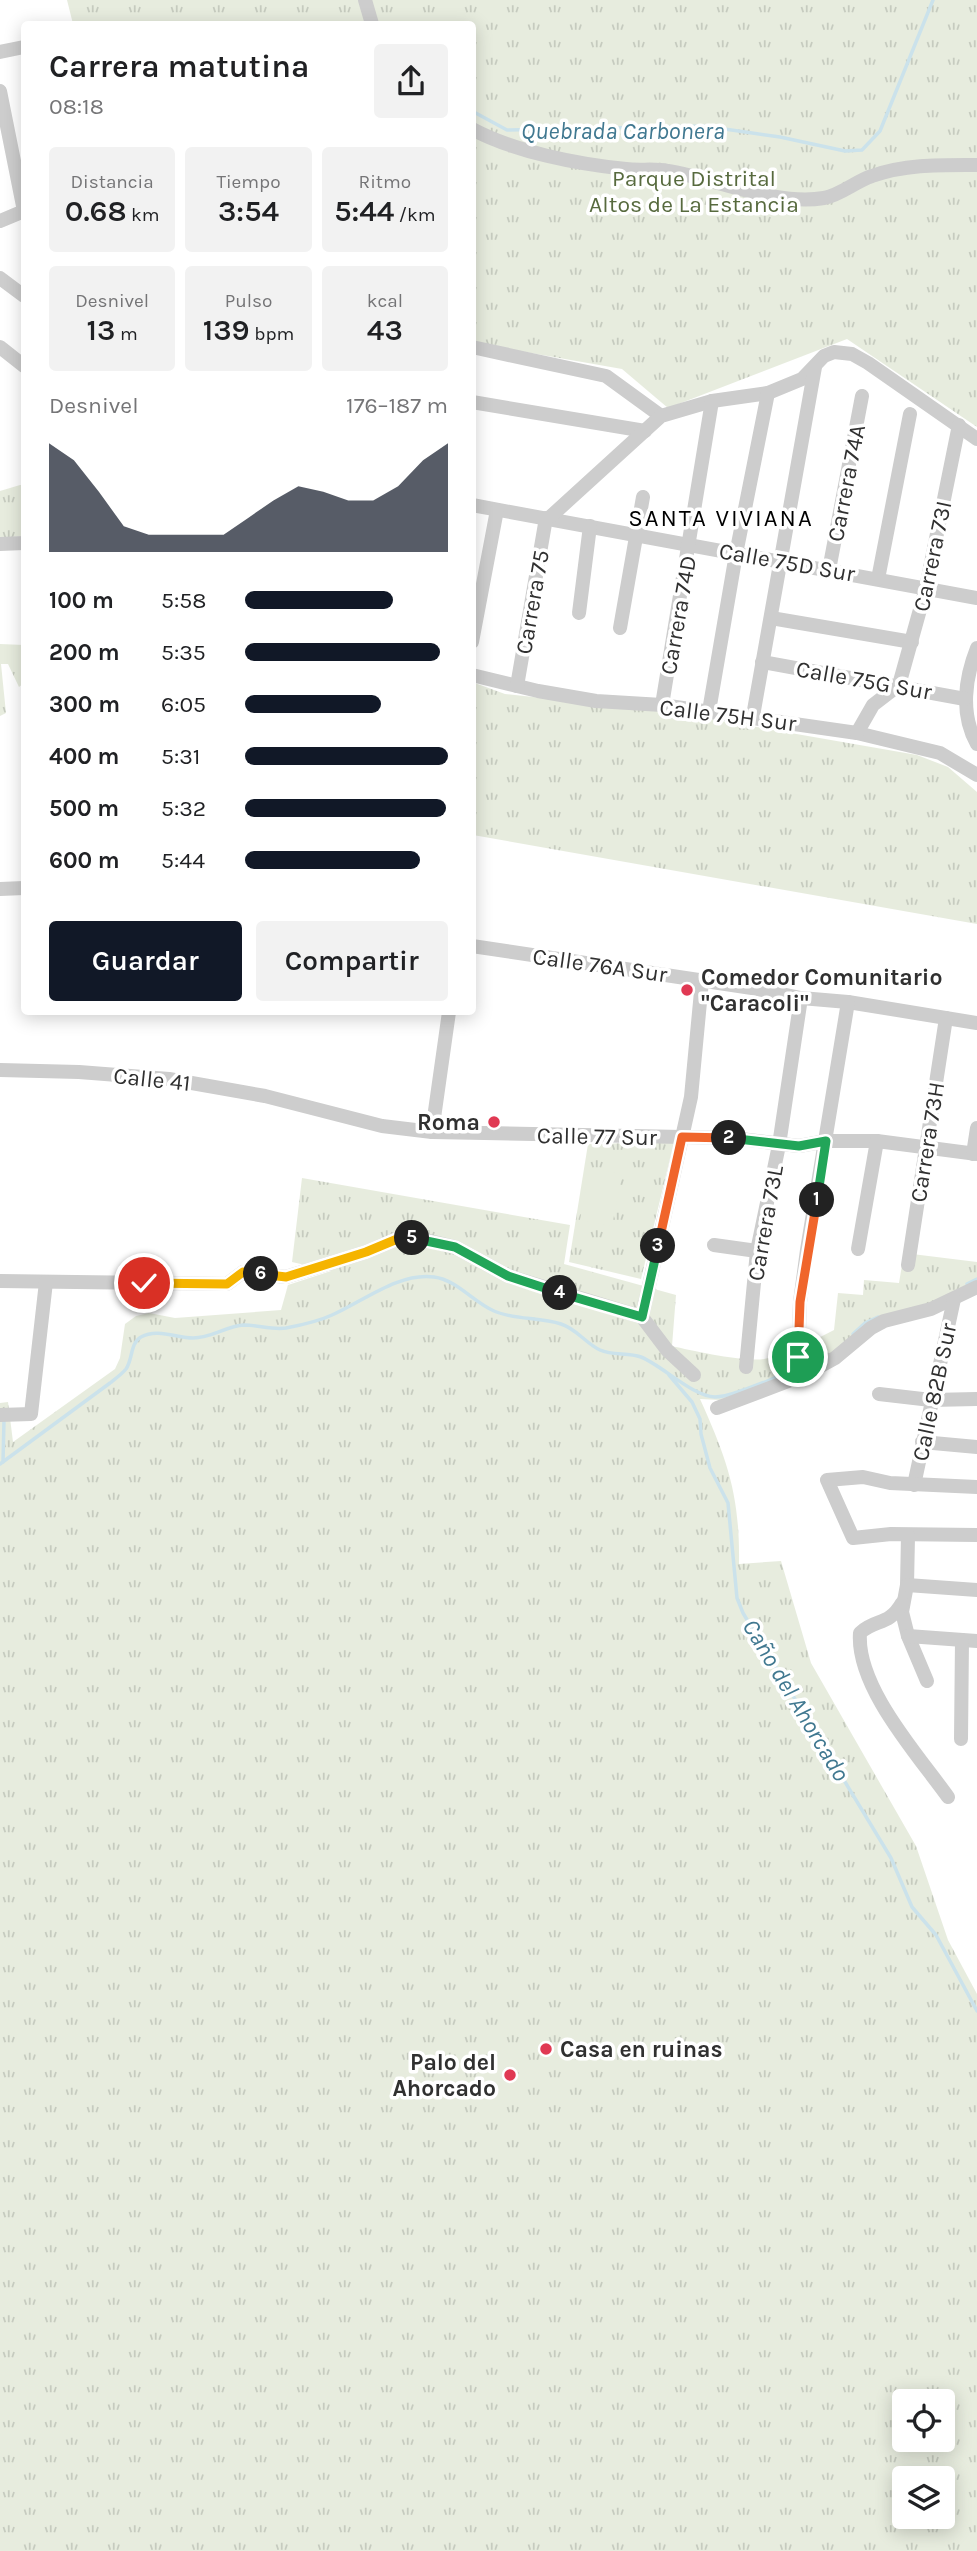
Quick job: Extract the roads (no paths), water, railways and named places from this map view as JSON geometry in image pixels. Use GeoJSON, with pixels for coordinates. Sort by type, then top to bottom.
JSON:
{"type":"FeatureCollection","features":[{"type":"Feature","properties":{"kind":"street"},"geometry":{"type":"LineString","coordinates":[[365,0],[371,21]]}},
{"type":"Feature","properties":{"kind":"street"},"geometry":{"type":"LineString","coordinates":[[0,52],[21,48]]}},
{"type":"Feature","properties":{"kind":"street"},"geometry":{"type":"LineString","coordinates":[[1,100],[21,197]]}},
{"type":"Feature","properties":{"kind":"street"},"geometry":{"type":"LineString","coordinates":[[476,131],[495,141],[558,157],[626,169],[665,170],[775,196],[802,199],[828,197],[867,177],[910,166],[977,165]]}},
{"type":"Feature","properties":{"kind":"street"},"geometry":{"type":"LineString","coordinates":[[0,221],[21,212]]}},
{"type":"Feature","properties":{"kind":"street"},"geometry":{"type":"LineString","coordinates":[[0,278],[21,294]]}},
{"type":"Feature","properties":{"kind":"street"},"geometry":{"type":"LineString","coordinates":[[0,347],[21,364]]}},
{"type":"Feature","properties":{"kind":"street"},"geometry":{"type":"LineString","coordinates":[[476,349],[606,376],[662,416]]}},
{"type":"Feature","properties":{"kind":"street"},"geometry":{"type":"LineString","coordinates":[[548,518],[662,416],[712,401],[768,393],[802,379],[824,356],[834,352],[852,354],[977,439]]}},
{"type":"Feature","properties":{"kind":"street"},"geometry":{"type":"LineString","coordinates":[[753,716],[815,367]]}},
{"type":"Feature","properties":{"kind":"street"},"geometry":{"type":"LineString","coordinates":[[709,711],[768,393]]}},
{"type":"Feature","properties":{"kind":"street","name":"Carrera 74A"},"geometry":{"type":"LineString","coordinates":[[830,570],[862,396]]}},
{"type":"Feature","properties":{"kind":"street","name":"Carrera 74D"},"geometry":{"type":"LineString","coordinates":[[662,705],[712,401]]}},
{"type":"Feature","properties":{"kind":"street"},"geometry":{"type":"LineString","coordinates":[[476,403],[645,431]]}},
{"type":"Feature","properties":{"kind":"street"},"geometry":{"type":"LineString","coordinates":[[878,579],[910,414]]}},
{"type":"Feature","properties":{"kind":"street","name":"Carrera 73I"},"geometry":{"type":"LineString","coordinates":[[899,685],[926,588],[959,425]]}},
{"type":"Feature","properties":{"kind":"street"},"geometry":{"type":"LineString","coordinates":[[620,628],[643,497]]}},
{"type":"Feature","properties":{"kind":"street","name":"Calle 75D Sur"},"geometry":{"type":"LineString","coordinates":[[476,506],[977,598]]}},
{"type":"Feature","properties":{"kind":"street"},"geometry":{"type":"LineString","coordinates":[[476,621],[497,510]]}},
{"type":"Feature","properties":{"kind":"street","name":"Carrera 75"},"geometry":{"type":"LineString","coordinates":[[517,686],[548,518]]}},
{"type":"Feature","properties":{"kind":"street"},"geometry":{"type":"LineString","coordinates":[[579,613],[590,526]]}},
{"type":"Feature","properties":{"kind":"street"},"geometry":{"type":"LineString","coordinates":[[0,544],[21,543]]}},
{"type":"Feature","properties":{"kind":"street"},"geometry":{"type":"LineString","coordinates":[[771,618],[912,642]]}},
{"type":"Feature","properties":{"kind":"street"},"geometry":{"type":"LineString","coordinates":[[977,648],[968,672],[965,699],[973,713],[977,744]]}},
{"type":"Feature","properties":{"kind":"street","name":"Calle 75G Sur"},"geometry":{"type":"LineString","coordinates":[[762,662],[965,699]]}},
{"type":"Feature","properties":{"kind":"street","name":"Calle 75H Sur"},"geometry":{"type":"LineString","coordinates":[[476,676],[596,701],[662,705],[753,716],[857,733],[940,752],[977,775]]}},
{"type":"Feature","properties":{"kind":"street"},"geometry":{"type":"LineString","coordinates":[[857,733],[873,705],[899,685]]}},
{"type":"Feature","properties":{"kind":"street"},"geometry":{"type":"LineString","coordinates":[[0,889],[21,888]]}},
{"type":"Feature","properties":{"kind":"street","name":"Calle 76A Sur"},"geometry":{"type":"LineString","coordinates":[[476,947],[977,1023]]}},
{"type":"Feature","properties":{"kind":"street"},"geometry":{"type":"LineString","coordinates":[[642,1317],[691,1097],[702,981]]}},
{"type":"Feature","properties":{"kind":"street","name":"Carrera 73L"},"geometry":{"type":"LineString","coordinates":[[746,1367],[757,1251],[779,1145],[801,998]]}},
{"type":"Feature","properties":{"kind":"street"},"geometry":{"type":"LineString","coordinates":[[798,1357],[800,1302],[848,1002]]}},
{"type":"Feature","properties":{"kind":"street"},"geometry":{"type":"LineString","coordinates":[[432,1132],[449,1015]]}},
{"type":"Feature","properties":{"kind":"street","name":"Carrera 73H"},"geometry":{"type":"LineString","coordinates":[[908,1265],[946,1018]]}},
{"type":"Feature","properties":{"kind":"street","name":"Calle 41"},"geometry":{"type":"LineString","coordinates":[[0,1070],[79,1072],[169,1079],[265,1096],[303,1107]]}},
{"type":"Feature","properties":{"kind":"street","name":"Calle 77 Sur"},"geometry":{"type":"LineString","coordinates":[[303,1107],[382,1126],[432,1132],[732,1138],[799,1146],[826,1141],[877,1141],[975,1154]]}},
{"type":"Feature","properties":{"kind":"street"},"geometry":{"type":"LineString","coordinates":[[975,1154],[977,1128]]}},
{"type":"Feature","properties":{"kind":"street"},"geometry":{"type":"LineString","coordinates":[[858,1249],[877,1141]]}},
{"type":"Feature","properties":{"kind":"street"},"geometry":{"type":"LineString","coordinates":[[0,1281],[97,1280],[227,1284],[243,1272],[286,1277],[366,1252],[402,1237],[455,1247],[508,1276],[642,1317],[667,1350],[694,1375]]}},
{"type":"Feature","properties":{"kind":"street"},"geometry":{"type":"LineString","coordinates":[[714,1245],[757,1251]]}},
{"type":"Feature","properties":{"kind":"street"},"geometry":{"type":"LineString","coordinates":[[6,1415],[31,1414],[46,1282]]}},
{"type":"Feature","properties":{"kind":"street"},"geometry":{"type":"LineString","coordinates":[[718,1408],[804,1376],[835,1358],[871,1328],[884,1321],[931,1309],[977,1287]]}},
{"type":"Feature","properties":{"kind":"street","name":"Calle 82B Sur"},"geometry":{"type":"LineString","coordinates":[[914,1485],[954,1299]]}},
{"type":"Feature","properties":{"kind":"street"},"geometry":{"type":"LineString","coordinates":[[879,1394],[931,1400],[977,1399]]}},
{"type":"Feature","properties":{"kind":"street"},"geometry":{"type":"LineString","coordinates":[[922,1442],[977,1447]]}},
{"type":"Feature","properties":{"kind":"street"},"geometry":{"type":"LineString","coordinates":[[977,1487],[914,1485],[863,1477],[827,1480],[853,1538],[891,1534],[977,1535]]}},
{"type":"Feature","properties":{"kind":"street"},"geometry":{"type":"LineString","coordinates":[[908,1536],[907,1585],[902,1603],[891,1618],[866,1627],[860,1633],[859,1643],[872,1685],[881,1703],[948,1797]]}},
{"type":"Feature","properties":{"kind":"street"},"geometry":{"type":"LineString","coordinates":[[907,1585],[977,1590]]}},
{"type":"Feature","properties":{"kind":"street"},"geometry":{"type":"LineString","coordinates":[[902,1603],[908,1636],[927,1681]]}},
{"type":"Feature","properties":{"kind":"street"},"geometry":{"type":"LineString","coordinates":[[908,1636],[977,1641]]}},
{"type":"Feature","properties":{"kind":"street"},"geometry":{"type":"LineString","coordinates":[[961,1739],[962,1640]]}},
{"type":"Feature","properties":{"kind":"waterway","name":"Quebrada Carbonera"},"geometry":{"type":"LineString","coordinates":[[476,113],[507,130],[704,126],[780,137],[845,151],[862,150],[880,131],[933,0]]}},
{"type":"Feature","properties":{"kind":"waterway"},"geometry":{"type":"LineString","coordinates":[[0,1464],[120,1375],[128,1365],[135,1343],[147,1334],[160,1333],[193,1338],[244,1325],[281,1328],[298,1326],[332,1315],[394,1283],[421,1277],[434,1277],[450,1282],[486,1307],[502,1314],[567,1326],[605,1352],[641,1357],[706,1395],[723,1396],[800,1369]]}},
{"type":"Feature","properties":{"kind":"waterway"},"geometry":{"type":"LineString","coordinates":[[967,1284],[977,1279]]}},
{"type":"Feature","properties":{"kind":"waterway"},"geometry":{"type":"LineString","coordinates":[[853,1334],[865,1323],[878,1317]]}},
{"type":"Feature","properties":{"kind":"waterway","name":"Caño del Ahorcado"},"geometry":{"type":"LineString","coordinates":[[669,1375],[692,1402],[700,1419],[710,1468],[728,1503],[737,1598],[743,1613],[891,1858],[912,1907],[936,1935],[977,2011]]}},
{"type":"Feature","properties":{"kind":"waterway"},"geometry":{"type":"LineString","coordinates":[[3,1462],[4,1420]]}},
{"type":"Feature","properties":{"kind":"place","name":"Comedor Comunitario \"Caracoli\""},"geometry":{"type":"Point","coordinates":[687,990]}},
{"type":"Feature","properties":{"kind":"place","name":"Roma"},"geometry":{"type":"Point","coordinates":[494,1122]}},
{"type":"Feature","properties":{"kind":"place","name":"Casa en ruinas"},"geometry":{"type":"Point","coordinates":[546,2049]}},
{"type":"Feature","properties":{"kind":"place","name":"Palo del Ahorcado"},"geometry":{"type":"Point","coordinates":[510,2075]}},
{"type":"Feature","properties":{"kind":"district","name":"SANTA VIVIANA"},"geometry":{"type":"Point","coordinates":[721,518]}},
{"type":"Feature","properties":{"kind":"park label","name":"Parque Distrital Altos de La Estancia"},"geometry":{"type":"Point","coordinates":[694,191]}}]}
